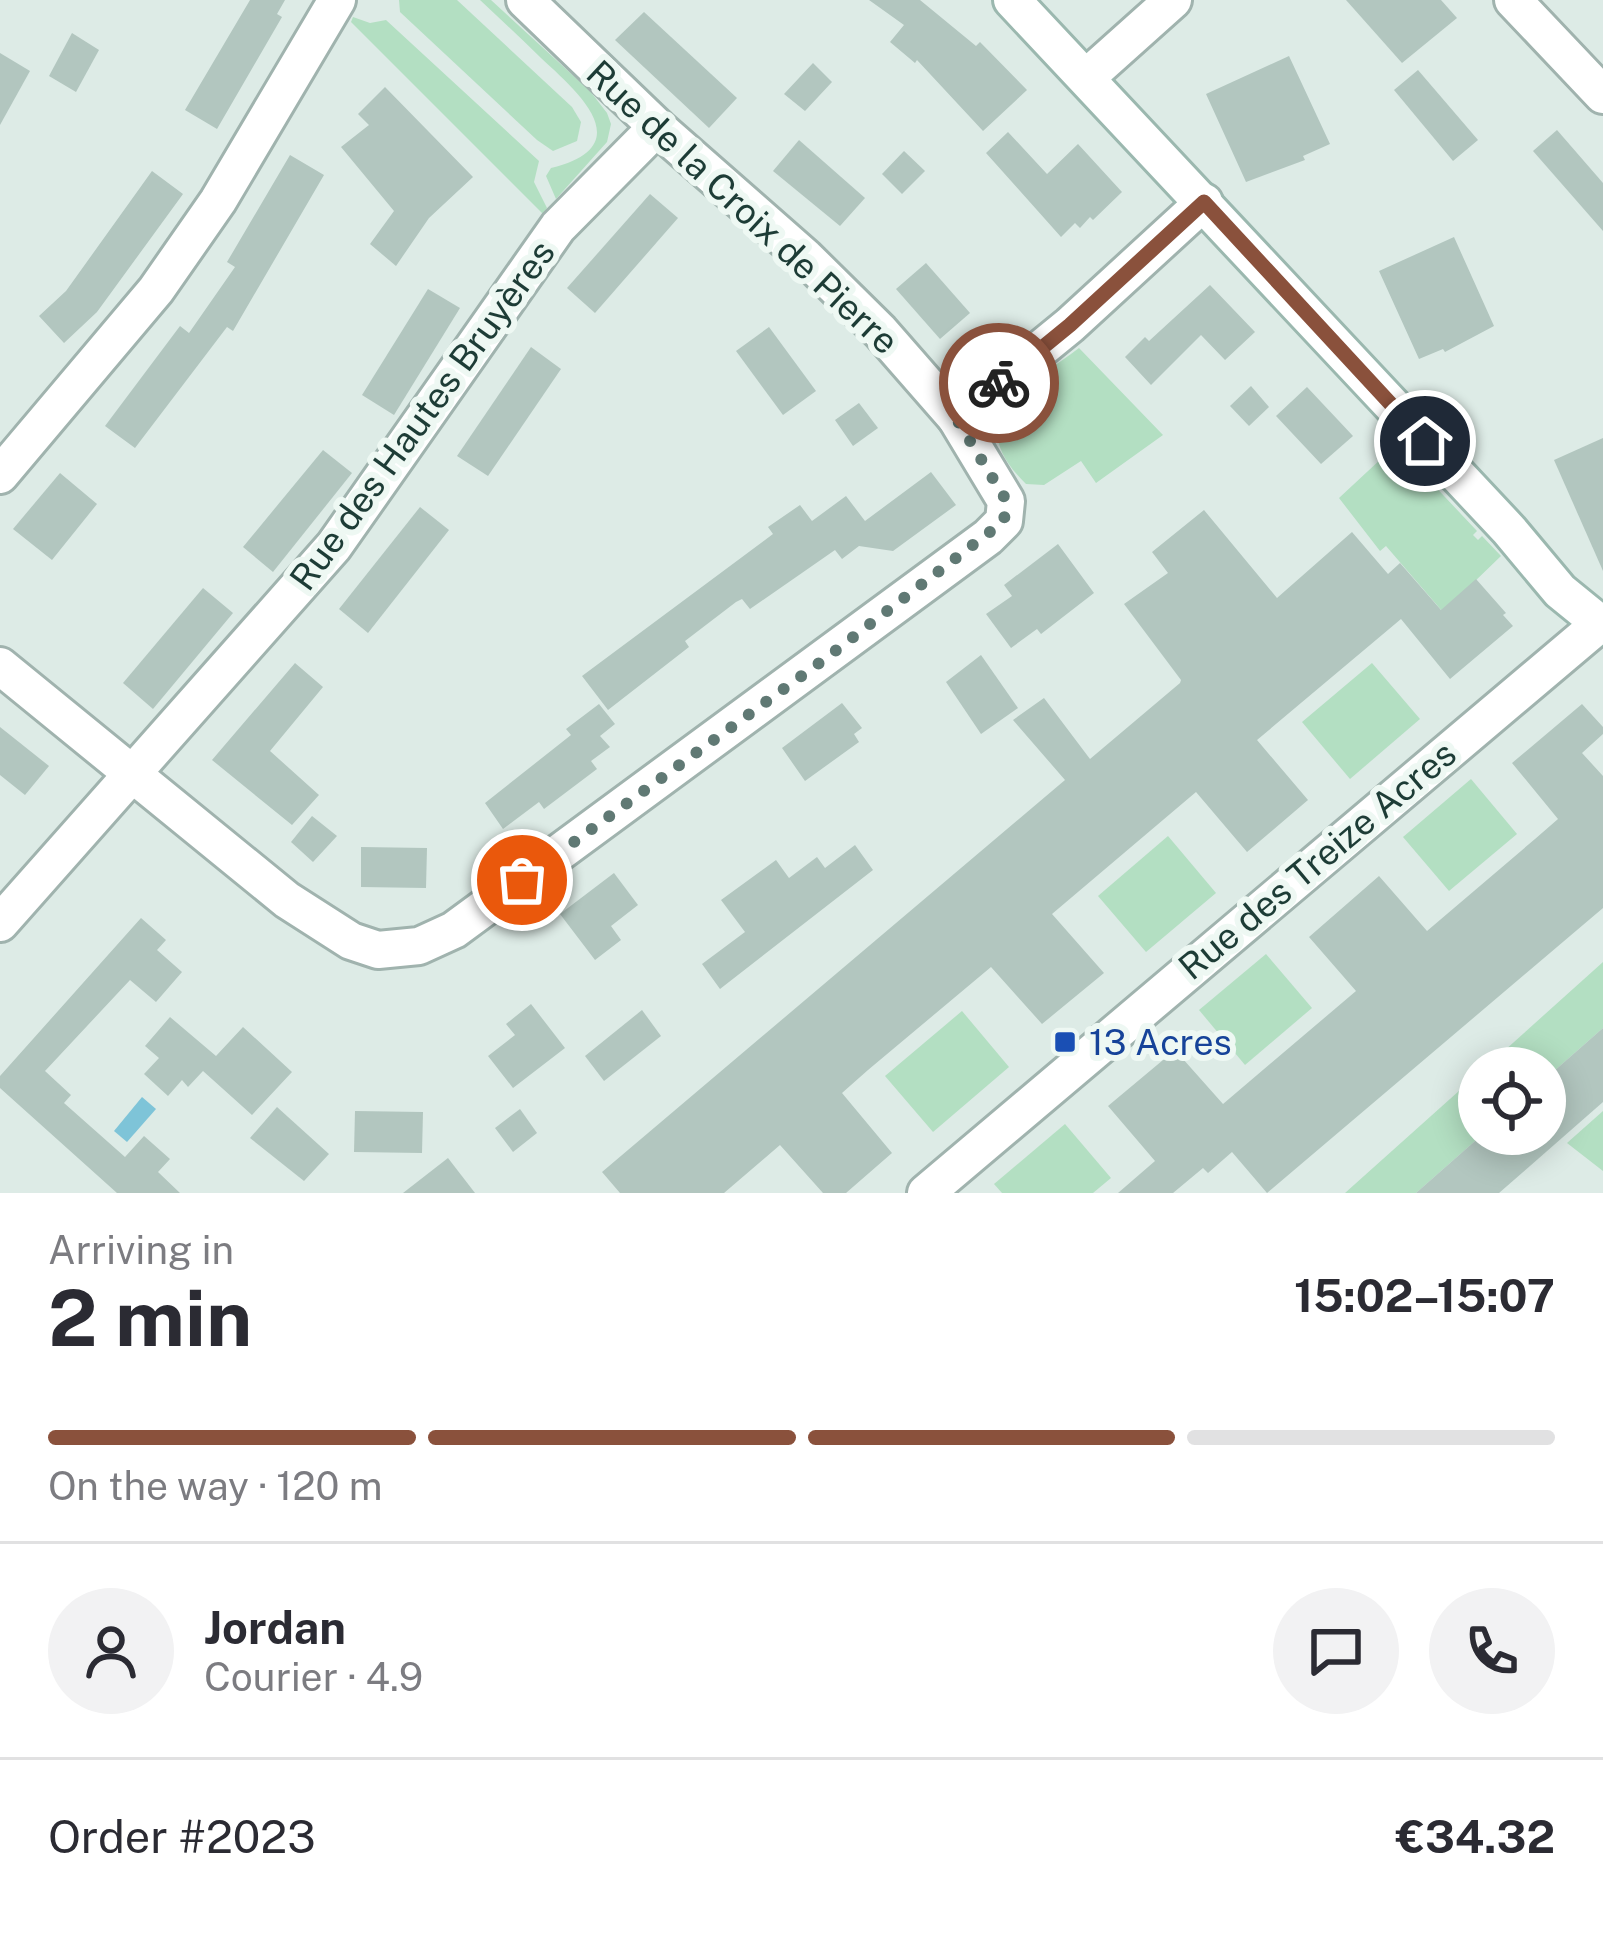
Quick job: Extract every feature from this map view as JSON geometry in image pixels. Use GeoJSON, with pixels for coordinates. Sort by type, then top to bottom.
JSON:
{"type":"FeatureCollection","features":[{"type":"Feature","properties":{"kind":"street"},"geometry":{"type":"LineString","coordinates":[[0,476],[11,435],[156,290],[218,201],[337,0]]}},
{"type":"Feature","properties":{"kind":"street","name":"Rue de la Croix de Pierre"},"geometry":{"type":"LineString","coordinates":[[0,666],[287,900],[351,941],[378,950],[419,946],[454,930],[826,658],[1004,521],[1006,500],[956,418],[880,332],[805,257],[657,127],[524,0]]}},
{"type":"Feature","properties":{"kind":"street"},"geometry":{"type":"LineString","coordinates":[[1012,0],[1509,530],[1560,591],[1602,623]]}},
{"type":"Feature","properties":{"kind":"street"},"geometry":{"type":"LineString","coordinates":[[1087,77],[1173,0]]}},
{"type":"Feature","properties":{"kind":"street"},"geometry":{"type":"LineString","coordinates":[[1513,0],[1603,94]]}},
{"type":"Feature","properties":{"kind":"street","name":"Rue des Hautes Bruyères"},"geometry":{"type":"LineString","coordinates":[[0,923],[334,546],[558,227],[657,127]]}},
{"type":"Feature","properties":{"kind":"street"},"geometry":{"type":"LineString","coordinates":[[956,418],[1070,325],[1204,202]]}},
{"type":"Feature","properties":{"kind":"street","name":"Rue des Treize Acres"},"geometry":{"type":"LineString","coordinates":[[926,1193],[1602,623]]}},
{"type":"Feature","properties":{"kind":"green space"},"geometry":{"type":"Polygon","coordinates":[[[399,0],[457,0],[572,107],[581,122],[577,141],[553,151],[537,140],[400,12],[399,0]]]}},
{"type":"Feature","properties":{"kind":"green space"},"geometry":{"type":"Polygon","coordinates":[[[480,0],[491,0],[590,91],[607,113],[611,124],[607,142],[556,199],[546,176],[551,168],[578,158],[592,146],[597,133],[594,118],[571,87],[480,0]]]}},
{"type":"Feature","properties":{"kind":"green space"},"geometry":{"type":"Polygon","coordinates":[[[353,17],[370,23],[386,20],[539,161],[534,182],[547,208],[543,214],[351,22],[353,17]]]}},
{"type":"Feature","properties":{"kind":"green space"},"geometry":{"type":"Polygon","coordinates":[[[1079,348],[1163,435],[1096,483],[1081,461],[1044,485],[1026,484],[1007,461],[998,440],[999,422],[1021,391],[1079,348]]]}},
{"type":"Feature","properties":{"kind":"green space"},"geometry":{"type":"Polygon","coordinates":[[[1396,445],[1477,531],[1473,535],[1478,540],[1482,536],[1501,556],[1443,612],[1386,546],[1380,551],[1339,498],[1396,445]]]}},
{"type":"Feature","properties":{"kind":"green space"},"geometry":{"type":"Polygon","coordinates":[[[1372,663],[1420,719],[1350,779],[1302,722],[1372,663]]]}},
{"type":"Feature","properties":{"kind":"green space"},"geometry":{"type":"Polygon","coordinates":[[[1471,779],[1517,834],[1449,891],[1403,837],[1471,779]]]}},
{"type":"Feature","properties":{"kind":"green space"},"geometry":{"type":"Polygon","coordinates":[[[1168,836],[1216,893],[1146,952],[1098,896],[1168,836]]]}},
{"type":"Feature","properties":{"kind":"green space"},"geometry":{"type":"Polygon","coordinates":[[[1266,954],[1312,1008],[1245,1065],[1199,1010],[1266,954]]]}},
{"type":"Feature","properties":{"kind":"green space"},"geometry":{"type":"Polygon","coordinates":[[[1603,962],[1603,1028],[1566,1061],[1566,1047],[1508,1047],[1603,962]]]}},
{"type":"Feature","properties":{"kind":"green space"},"geometry":{"type":"Polygon","coordinates":[[[962,1011],[1009,1067],[933,1132],[885,1076],[962,1011]]]}},
{"type":"Feature","properties":{"kind":"green space"},"geometry":{"type":"Polygon","coordinates":[[[1458,1092],[1459,1155],[1416,1193],[1345,1193],[1458,1092]]]}},
{"type":"Feature","properties":{"kind":"green space"},"geometry":{"type":"Polygon","coordinates":[[[1603,1111],[1603,1171],[1567,1143],[1603,1111]]]}},
{"type":"Feature","properties":{"kind":"green space"},"geometry":{"type":"Polygon","coordinates":[[[1065,1124],[1111,1178],[1093,1193],[1002,1193],[994,1184],[1065,1124]]]}},
{"type":"Feature","properties":{"kind":"water"},"geometry":{"type":"Polygon","coordinates":[[[142,1097],[156,1109],[127,1142],[114,1131],[142,1097]]]}},
{"type":"Feature","properties":{"kind":"building"},"geometry":{"type":"Polygon","coordinates":[[[250,0],[285,0],[277,14],[282,17],[217,129],[185,110],[250,0]]]}},
{"type":"Feature","properties":{"kind":"building"},"geometry":{"type":"Polygon","coordinates":[[[869,0],[920,0],[976,46],[980,42],[1027,90],[983,131],[917,60],[915,63],[890,42],[904,25],[869,0]]]}},
{"type":"Feature","properties":{"kind":"building"},"geometry":{"type":"Polygon","coordinates":[[[1346,0],[1441,0],[1457,18],[1402,63],[1346,0]]]}},
{"type":"Feature","properties":{"kind":"building"},"geometry":{"type":"Polygon","coordinates":[[[644,12],[737,98],[709,128],[615,40],[644,12]]]}},
{"type":"Feature","properties":{"kind":"building"},"geometry":{"type":"Polygon","coordinates":[[[72,33],[99,50],[76,92],[49,76],[72,33]]]}},
{"type":"Feature","properties":{"kind":"building"},"geometry":{"type":"Polygon","coordinates":[[[0,53],[30,71],[0,125],[0,53]]]}},
{"type":"Feature","properties":{"kind":"building"},"geometry":{"type":"Polygon","coordinates":[[[1289,56],[1330,144],[1303,156],[1305,160],[1246,182],[1206,94],[1289,56]]]}},
{"type":"Feature","properties":{"kind":"building"},"geometry":{"type":"Polygon","coordinates":[[[813,63],[832,82],[805,111],[784,94],[813,63]]]}},
{"type":"Feature","properties":{"kind":"building"},"geometry":{"type":"Polygon","coordinates":[[[1418,70],[1478,140],[1453,161],[1394,90],[1418,70]]]}},
{"type":"Feature","properties":{"kind":"building"},"geometry":{"type":"Polygon","coordinates":[[[385,87],[473,177],[429,218],[396,266],[370,244],[394,211],[341,147],[369,125],[358,114],[385,87]]]}},
{"type":"Feature","properties":{"kind":"building"},"geometry":{"type":"Polygon","coordinates":[[[1557,130],[1603,183],[1603,231],[1533,151],[1557,130]]]}},
{"type":"Feature","properties":{"kind":"building"},"geometry":{"type":"Polygon","coordinates":[[[1008,132],[1047,174],[1078,144],[1122,192],[1093,220],[1090,217],[1080,228],[1075,223],[1061,237],[986,153],[1008,132]]]}},
{"type":"Feature","properties":{"kind":"building"},"geometry":{"type":"Polygon","coordinates":[[[799,140],[865,198],[840,226],[773,171],[799,140]]]}},
{"type":"Feature","properties":{"kind":"building"},"geometry":{"type":"Polygon","coordinates":[[[904,151],[925,171],[902,194],[882,174],[904,151]]]}},
{"type":"Feature","properties":{"kind":"building"},"geometry":{"type":"Polygon","coordinates":[[[290,155],[324,175],[233,331],[227,327],[135,448],[105,426],[180,326],[189,333],[235,267],[227,262],[290,155]]]}},
{"type":"Feature","properties":{"kind":"building"},"geometry":{"type":"Polygon","coordinates":[[[152,171],[183,194],[97,312],[64,343],[39,316],[66,291],[152,171]]]}},
{"type":"Feature","properties":{"kind":"building"},"geometry":{"type":"Polygon","coordinates":[[[650,194],[678,218],[595,313],[567,288],[650,194]]]}},
{"type":"Feature","properties":{"kind":"building"},"geometry":{"type":"Polygon","coordinates":[[[1454,237],[1494,326],[1445,352],[1419,359],[1379,271],[1454,237]]]}},
{"type":"Feature","properties":{"kind":"building"},"geometry":{"type":"Polygon","coordinates":[[[926,263],[970,313],[940,339],[896,289],[926,263]]]}},
{"type":"Feature","properties":{"kind":"building"},"geometry":{"type":"Polygon","coordinates":[[[1210,285],[1255,332],[1225,360],[1201,335],[1151,385],[1125,357],[1210,285]]]}},
{"type":"Feature","properties":{"kind":"building"},"geometry":{"type":"Polygon","coordinates":[[[428,289],[460,308],[394,415],[362,395],[428,289]]]}},
{"type":"Feature","properties":{"kind":"building"},"geometry":{"type":"Polygon","coordinates":[[[769,327],[816,391],[783,415],[736,351],[769,327]]]}},
{"type":"Feature","properties":{"kind":"building"},"geometry":{"type":"Polygon","coordinates":[[[531,347],[561,369],[488,476],[457,456],[531,347]]]}},
{"type":"Feature","properties":{"kind":"building"},"geometry":{"type":"Polygon","coordinates":[[[1251,386],[1269,407],[1249,426],[1230,406],[1251,386]]]}},
{"type":"Feature","properties":{"kind":"building"},"geometry":{"type":"Polygon","coordinates":[[[1307,387],[1353,436],[1321,464],[1276,416],[1307,387]]]}},
{"type":"Feature","properties":{"kind":"building"},"geometry":{"type":"Polygon","coordinates":[[[859,403],[878,428],[853,446],[835,420],[859,403]]]}},
{"type":"Feature","properties":{"kind":"building"},"geometry":{"type":"Polygon","coordinates":[[[1603,438],[1603,571],[1554,460],[1603,438]]]}},
{"type":"Feature","properties":{"kind":"building"},"geometry":{"type":"Polygon","coordinates":[[[323,450],[352,473],[273,572],[243,547],[323,450]]]}},
{"type":"Feature","properties":{"kind":"building"},"geometry":{"type":"Polygon","coordinates":[[[931,472],[956,505],[893,551],[859,546],[842,559],[835,550],[750,609],[742,599],[736,602],[685,641],[689,647],[608,710],[582,676],[773,534],[768,527],[800,505],[812,521],[846,496],[865,521],[931,472]]]}},
{"type":"Feature","properties":{"kind":"building"},"geometry":{"type":"Polygon","coordinates":[[[60,473],[97,504],[52,560],[13,529],[60,473]]]}},
{"type":"Feature","properties":{"kind":"building"},"geometry":{"type":"Polygon","coordinates":[[[420,507],[449,530],[368,633],[339,609],[420,507]]]}},
{"type":"Feature","properties":{"kind":"building"},"geometry":{"type":"Polygon","coordinates":[[[1204,510],[1277,598],[1352,532],[1388,574],[1400,563],[1441,610],[1476,579],[1513,626],[1450,679],[1401,619],[1257,740],[1308,800],[1247,852],[1196,792],[1052,914],[1104,973],[1042,1024],[991,967],[868,1070],[842,1093],[892,1153],[846,1193],[823,1193],[780,1145],[724,1193],[620,1193],[602,1172],[1065,780],[1013,720],[1044,698],[1090,759],[1180,683],[1124,604],[1168,573],[1152,552],[1204,510]]]}},
{"type":"Feature","properties":{"kind":"building"},"geometry":{"type":"Polygon","coordinates":[[[1058,544],[1094,593],[1041,634],[1037,629],[1011,648],[986,614],[1012,596],[1004,585],[1058,544]]]}},
{"type":"Feature","properties":{"kind":"building"},"geometry":{"type":"Polygon","coordinates":[[[203,588],[233,613],[153,709],[123,683],[203,588]]]}},
{"type":"Feature","properties":{"kind":"building"},"geometry":{"type":"Polygon","coordinates":[[[981,655],[1018,708],[981,734],[946,682],[981,655]]]}},
{"type":"Feature","properties":{"kind":"building"},"geometry":{"type":"Polygon","coordinates":[[[295,663],[323,687],[270,751],[319,795],[292,825],[212,760],[295,663]]]}},
{"type":"Feature","properties":{"kind":"building"},"geometry":{"type":"Polygon","coordinates":[[[842,703],[862,728],[854,734],[859,742],[805,781],[782,748],[842,703]]]}},
{"type":"Feature","properties":{"kind":"building"},"geometry":{"type":"Polygon","coordinates":[[[599,704],[615,724],[600,736],[610,747],[591,761],[597,769],[544,809],[539,802],[503,829],[485,803],[571,735],[566,729],[599,704]]]}},
{"type":"Feature","properties":{"kind":"building"},"geometry":{"type":"Polygon","coordinates":[[[1582,704],[1603,727],[1603,734],[1582,753],[1603,776],[1603,908],[1267,1193],[1232,1152],[1173,1193],[1118,1193],[1155,1161],[1108,1106],[1175,1050],[1223,1104],[1356,991],[1309,937],[1379,876],[1427,931],[1558,819],[1512,763],[1582,704]]]}},
{"type":"Feature","properties":{"kind":"building"},"geometry":{"type":"Polygon","coordinates":[[[0,727],[49,766],[25,795],[0,775],[0,727]]]}},
{"type":"Feature","properties":{"kind":"building"},"geometry":{"type":"Polygon","coordinates":[[[312,816],[337,836],[313,862],[291,842],[312,816]]]}},
{"type":"Feature","properties":{"kind":"building"},"geometry":{"type":"Polygon","coordinates":[[[855,845],[873,870],[720,989],[702,964],[745,932],[721,900],[776,860],[789,878],[817,857],[825,868],[855,845]]]}},
{"type":"Feature","properties":{"kind":"building"},"geometry":{"type":"Polygon","coordinates":[[[361,847],[427,848],[426,888],[361,887],[361,847]]]}},
{"type":"Feature","properties":{"kind":"building"},"geometry":{"type":"Polygon","coordinates":[[[614,873],[638,905],[611,926],[621,940],[595,960],[560,914],[614,873]]]}},
{"type":"Feature","properties":{"kind":"building"},"geometry":{"type":"Polygon","coordinates":[[[141,918],[166,940],[157,950],[182,972],[156,1002],[130,980],[45,1071],[71,1095],[64,1103],[125,1157],[144,1136],[170,1159],[158,1172],[180,1193],[117,1193],[0,1088],[0,1076],[141,918]]]}},
{"type":"Feature","properties":{"kind":"building"},"geometry":{"type":"Polygon","coordinates":[[[531,1004],[565,1048],[513,1088],[488,1056],[515,1035],[506,1024],[531,1004]]]}},
{"type":"Feature","properties":{"kind":"building"},"geometry":{"type":"Polygon","coordinates":[[[642,1010],[661,1036],[604,1081],[585,1056],[642,1010]]]}},
{"type":"Feature","properties":{"kind":"building"},"geometry":{"type":"Polygon","coordinates":[[[170,1017],[216,1056],[243,1027],[292,1072],[252,1115],[203,1071],[188,1087],[182,1080],[168,1096],[144,1074],[159,1058],[145,1046],[170,1017]]]}},
{"type":"Feature","properties":{"kind":"building"},"geometry":{"type":"Polygon","coordinates":[[[1603,1028],[1603,1102],[1566,1134],[1566,1061],[1603,1028]]]}},
{"type":"Feature","properties":{"kind":"building"},"geometry":{"type":"Polygon","coordinates":[[[277,1107],[329,1154],[304,1181],[250,1138],[277,1107]]]}},
{"type":"Feature","properties":{"kind":"building"},"geometry":{"type":"Polygon","coordinates":[[[520,1109],[537,1133],[513,1152],[495,1128],[520,1109]]]}},
{"type":"Feature","properties":{"kind":"building"},"geometry":{"type":"Polygon","coordinates":[[[355,1111],[423,1112],[422,1153],[354,1152],[355,1111]]]}},
{"type":"Feature","properties":{"kind":"building"},"geometry":{"type":"Polygon","coordinates":[[[1459,1155],[1542,1155],[1499,1193],[1416,1193],[1459,1155]]]}},
{"type":"Feature","properties":{"kind":"building"},"geometry":{"type":"Polygon","coordinates":[[[448,1158],[475,1193],[403,1193],[448,1158]]]}},
{"type":"Feature","properties":{"kind":"way so far"},"geometry":{"type":"LineString","coordinates":[[522,880],[1004,521],[1006,500],[956,418],[999,383]]}},
{"type":"Feature","properties":{"kind":"place","name":"13 Acres"},"geometry":{"type":"Point","coordinates":[1065,1042]}},
{"type":"Feature","properties":{"kind":"route"},"geometry":{"type":"LineString","coordinates":[[999,383],[1204,202],[1425,441]]}}]}
